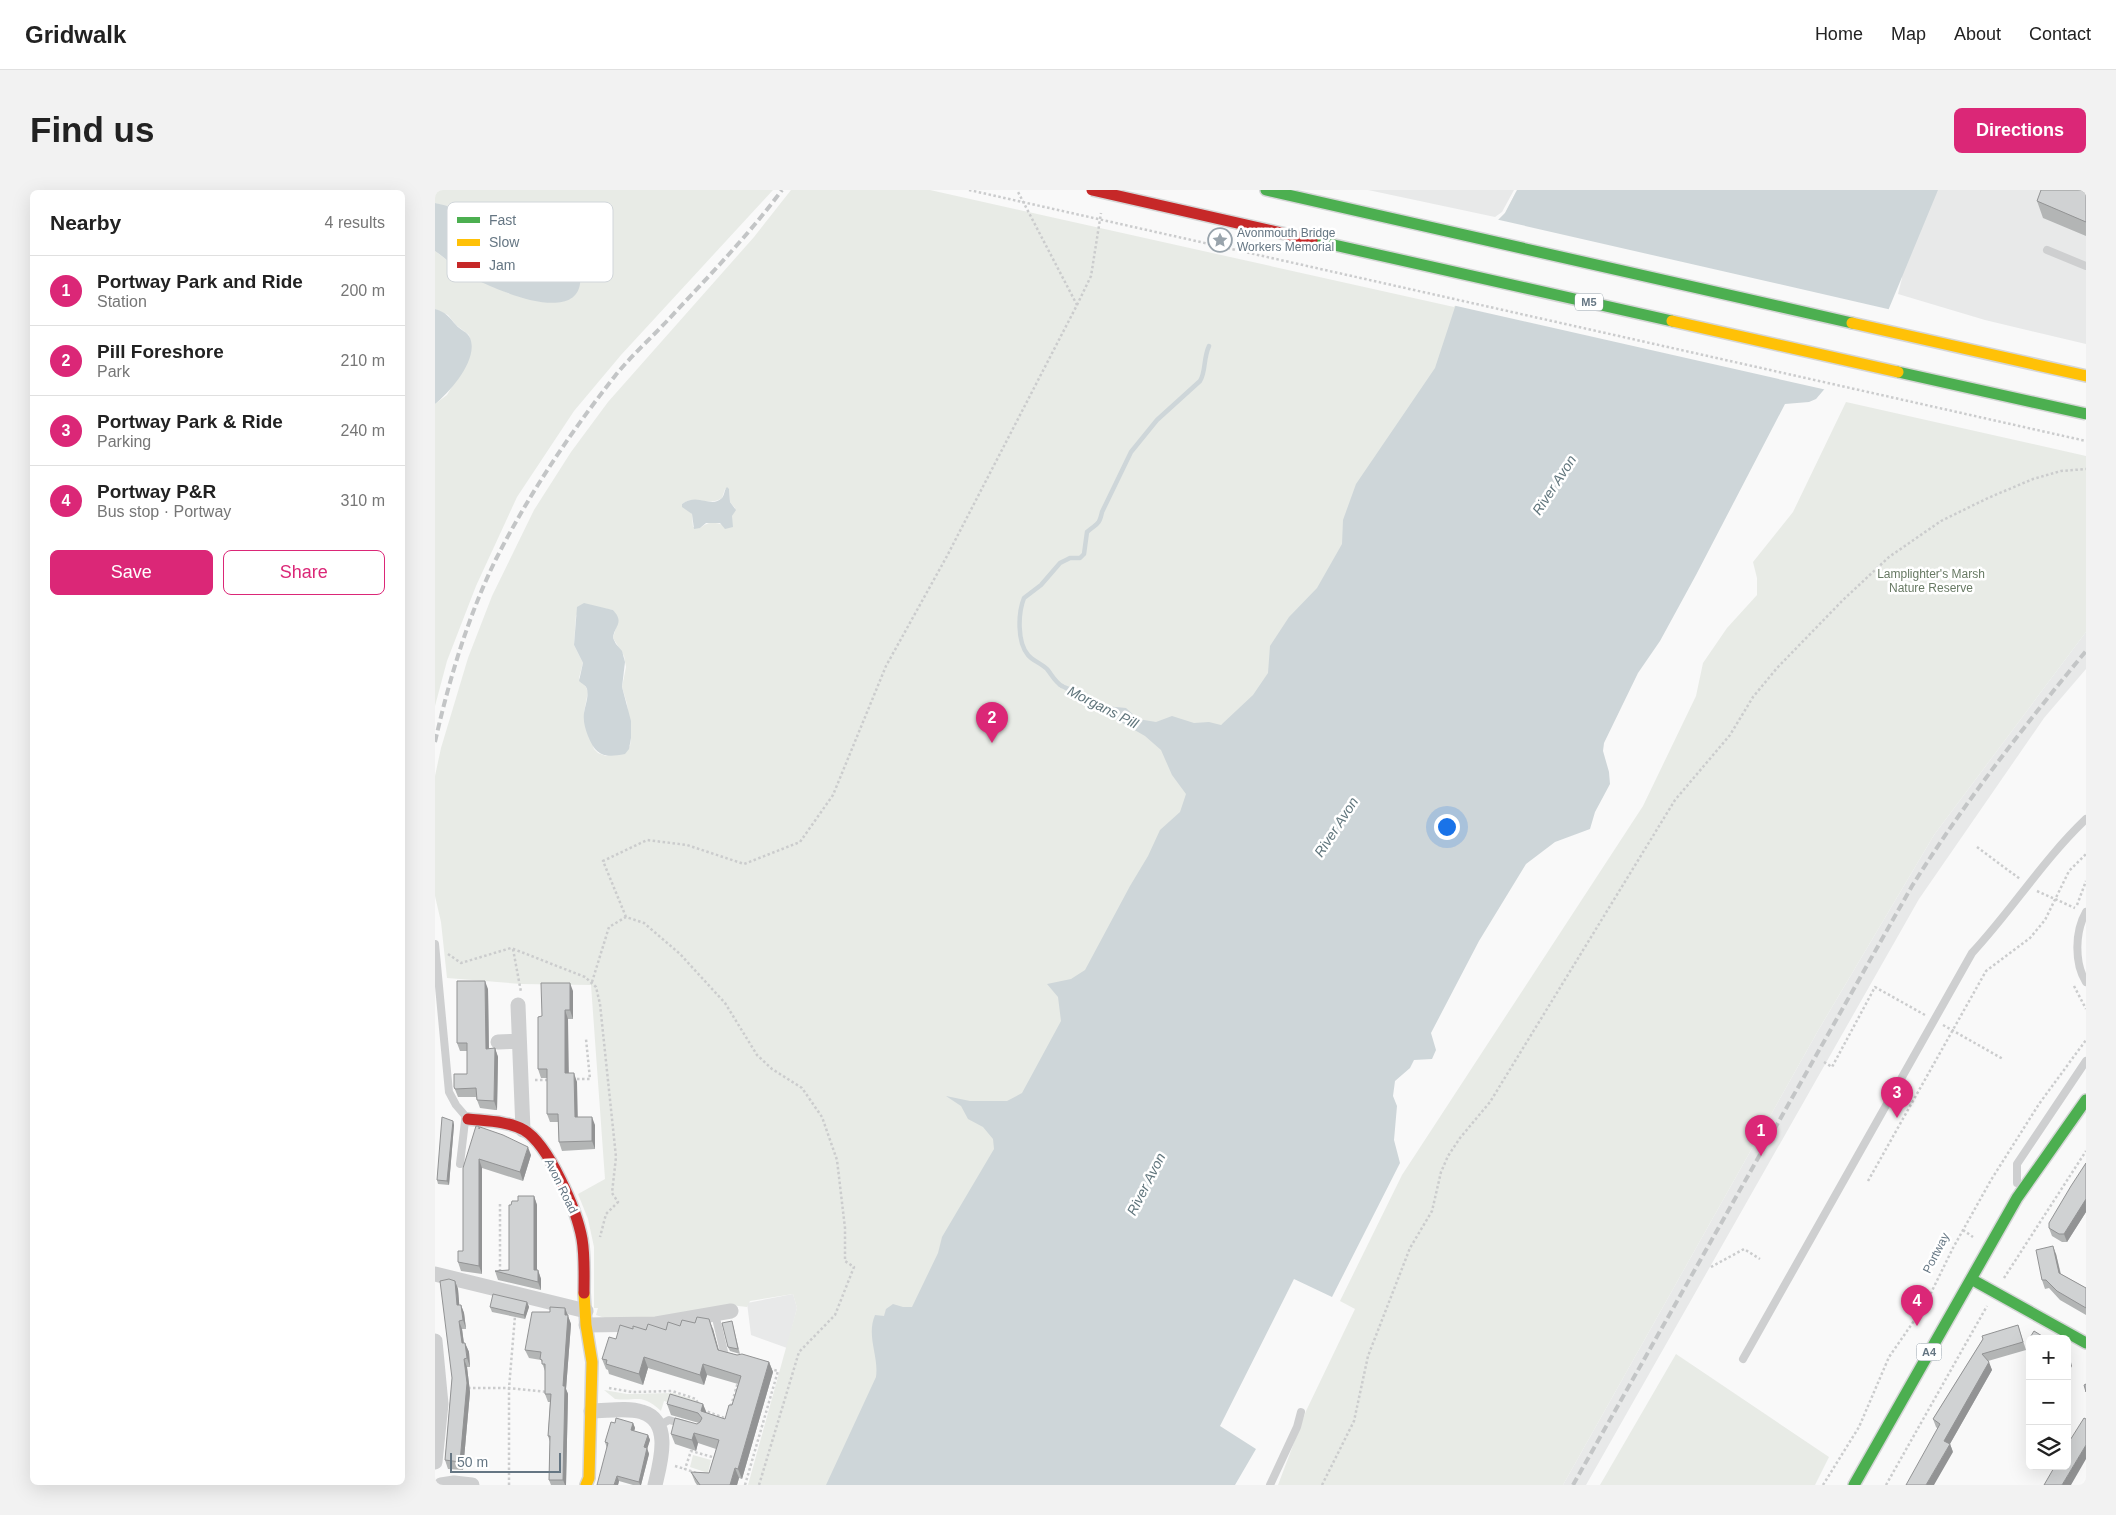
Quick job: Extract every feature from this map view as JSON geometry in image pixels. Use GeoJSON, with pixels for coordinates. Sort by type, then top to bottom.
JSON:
{"type":"FeatureCollection","features":[{"type":"Feature","properties":{"kind":"main road","name":"M5"},"geometry":{"type":"LineString","coordinates":[[1092,190],[2086,414]]}},
{"type":"Feature","properties":{"kind":"main road"},"geometry":{"type":"LineString","coordinates":[[1266,190],[2086,376]]}},
{"type":"Feature","properties":{"kind":"main road","name":"A4"},"geometry":{"type":"LineString","coordinates":[[1854,1485],[2017,1198],[2086,1100]]}},
{"type":"Feature","properties":{"kind":"main road","name":"Avon Road"},"geometry":{"type":"LineString","coordinates":[[469,1119],[511,1125],[523,1130],[540,1146],[561,1181],[575,1213],[582,1240],[586,1318],[592,1362],[589,1478],[586,1485]]}},
{"type":"Feature","properties":{"kind":"main road"},"geometry":{"type":"LineString","coordinates":[[1971,1278],[2086,1343]]}},
{"type":"Feature","properties":{"kind":"street"},"geometry":{"type":"LineString","coordinates":[[518,1005],[523,1130]]}},
{"type":"Feature","properties":{"kind":"street"},"geometry":{"type":"LineString","coordinates":[[498,1042],[519,1041]]}},
{"type":"Feature","properties":{"kind":"street"},"geometry":{"type":"LineString","coordinates":[[435,1274],[517,1294],[586,1318],[645,1325],[731,1311]]}},
{"type":"Feature","properties":{"kind":"street"},"geometry":{"type":"LineString","coordinates":[[435,1341],[440,1388],[440,1420],[435,1462]]}},
{"type":"Feature","properties":{"kind":"street"},"geometry":{"type":"LineString","coordinates":[[591,1411],[642,1412],[651,1417],[658,1426],[662,1438],[662,1454],[655,1485]]}},
{"type":"Feature","properties":{"kind":"street"},"geometry":{"type":"LineString","coordinates":[[441,1485],[454,1483],[472,1485]]}},
{"type":"Feature","properties":{"kind":"lane"},"geometry":{"type":"LineString","coordinates":[[2047,250],[2086,266]]}},
{"type":"Feature","properties":{"kind":"lane"},"geometry":{"type":"LineString","coordinates":[[1743,1359],[1971,953],[1998,925],[2042,866],[2086,819]]}},
{"type":"Feature","properties":{"kind":"lane"},"geometry":{"type":"LineString","coordinates":[[2086,912],[2078,933],[2078,944],[2079,961],[2086,982]]}},
{"type":"Feature","properties":{"kind":"lane"},"geometry":{"type":"LineString","coordinates":[[435,947],[449,1092],[456,1105],[469,1119],[465,1121],[460,1164]]}},
{"type":"Feature","properties":{"kind":"lane"},"geometry":{"type":"LineString","coordinates":[[2017,1198],[2017,1164],[2086,1061]]}},
{"type":"Feature","properties":{"kind":"lane"},"geometry":{"type":"LineString","coordinates":[[715,1314],[725,1356],[742,1360]]}},
{"type":"Feature","properties":{"kind":"lane"},"geometry":{"type":"LineString","coordinates":[[1270,1485],[1297,1426],[1301,1412]]}},
{"type":"Feature","properties":{"kind":"lane"},"geometry":{"type":"LineString","coordinates":[[658,1426],[669,1420],[692,1426]]}},
{"type":"Feature","properties":{"kind":"path"},"geometry":{"type":"LineString","coordinates":[[969,190],[2086,441]]}},
{"type":"Feature","properties":{"kind":"path"},"geometry":{"type":"LineString","coordinates":[[1017,190],[1077,305]]}},
{"type":"Feature","properties":{"kind":"path"},"geometry":{"type":"LineString","coordinates":[[759,1485],[799,1352],[835,1315],[854,1267],[845,1261],[845,1228],[837,1160],[822,1117],[802,1088],[773,1069],[757,1055],[725,1003],[680,954],[644,923],[626,916],[603,861],[647,840],[687,845],[744,864],[800,842],[833,795],[886,666],[947,556],[1091,276],[1102,209]]}},
{"type":"Feature","properties":{"kind":"path"},"geometry":{"type":"LineString","coordinates":[[1322,1485],[1354,1421],[1368,1356],[1410,1248],[1432,1211],[1441,1172],[1448,1156],[1460,1138],[1490,1102],[1545,1015],[1579,953],[1675,800],[1730,735],[1753,697],[1777,668],[1843,600],[1889,557],[1941,521],[1988,498],[2033,479],[2061,471],[2086,469]]}},
{"type":"Feature","properties":{"kind":"path"},"geometry":{"type":"LineString","coordinates":[[1977,846],[2029,885],[2075,908]]}},
{"type":"Feature","properties":{"kind":"path"},"geometry":{"type":"LineString","coordinates":[[1868,1181],[1986,971],[2030,938],[2045,920],[2069,871],[2086,854]]}},
{"type":"Feature","properties":{"kind":"path"},"geometry":{"type":"LineString","coordinates":[[592,982],[609,927],[626,916]]}},
{"type":"Feature","properties":{"kind":"path"},"geometry":{"type":"LineString","coordinates":[[435,947],[461,963],[513,949],[585,977],[596,987],[600,1004],[615,1158],[613,1193],[618,1202],[606,1214],[599,1244]]}},
{"type":"Feature","properties":{"kind":"path"},"geometry":{"type":"LineString","coordinates":[[513,949],[522,1001],[518,1005]]}},
{"type":"Feature","properties":{"kind":"path"},"geometry":{"type":"LineString","coordinates":[[1824,1062],[1831,1067],[1875,987],[2003,1059]]}},
{"type":"Feature","properties":{"kind":"path"},"geometry":{"type":"LineString","coordinates":[[570,1079],[590,1079],[587,1039]]}},
{"type":"Feature","properties":{"kind":"path","name":"Portway"},"geometry":{"type":"LineString","coordinates":[[1823,1485],[1859,1427],[1889,1357],[1925,1305],[1953,1248],[1991,1180],[2039,1104],[2086,1040]]}},
{"type":"Feature","properties":{"kind":"path"},"geometry":{"type":"LineString","coordinates":[[521,1080],[551,1080]]}},
{"type":"Feature","properties":{"kind":"path"},"geometry":{"type":"LineString","coordinates":[[1886,1485],[1995,1293],[2086,1151]]}},
{"type":"Feature","properties":{"kind":"path"},"geometry":{"type":"LineString","coordinates":[[500,1204],[500,1290]]}},
{"type":"Feature","properties":{"kind":"path"},"geometry":{"type":"LineString","coordinates":[[1711,1267],[1744,1249],[1760,1259]]}},
{"type":"Feature","properties":{"kind":"path"},"geometry":{"type":"LineString","coordinates":[[509,1485],[509,1388],[517,1294]]}},
{"type":"Feature","properties":{"kind":"path"},"geometry":{"type":"LineString","coordinates":[[725,1427],[744,1361],[742,1360]]}},
{"type":"Feature","properties":{"kind":"path"},"geometry":{"type":"LineString","coordinates":[[737,1481],[745,1484],[778,1371],[769,1368]]}},
{"type":"Feature","properties":{"kind":"path"},"geometry":{"type":"LineString","coordinates":[[591,1384],[627,1392],[672,1391],[696,1399],[701,1410],[727,1419]]}},
{"type":"Feature","properties":{"kind":"path"},"geometry":{"type":"LineString","coordinates":[[440,1388],[509,1388],[555,1392]]}},
{"type":"Feature","properties":{"kind":"path"},"geometry":{"type":"LineString","coordinates":[[714,1466],[718,1450]]}},
{"type":"Feature","properties":{"kind":"path"},"geometry":{"type":"LineString","coordinates":[[702,1474],[685,1469],[691,1451],[716,1458]]}},
{"type":"Feature","properties":{"kind":"shaded area"},"geometry":{"type":"Polygon","coordinates":[[[1368,190],[1514,190],[1502,212],[1495,217],[1368,190]]]}},
{"type":"Feature","properties":{"kind":"shaded area"},"geometry":{"type":"Polygon","coordinates":[[[1908,190],[2086,190],[2086,344],[1985,320],[1898,294],[1902,278],[1898,253],[1908,190]]]}},
{"type":"Feature","properties":{"kind":"shaded area"},"geometry":{"type":"Polygon","coordinates":[[[2086,632],[2086,669],[2044,718],[1919,899],[1586,1485],[1563,1485],[1819,1029],[1934,835],[2086,632]]]}},
{"type":"Feature","properties":{"kind":"shaded area"},"geometry":{"type":"Polygon","coordinates":[[[793,1294],[797,1308],[787,1348],[751,1335],[747,1303],[793,1294]]]}},
{"type":"Feature","properties":{"kind":"green space"},"geometry":{"type":"Polygon","coordinates":[[[435,190],[773,190],[621,355],[574,411],[517,497],[476,586],[447,661],[435,706],[435,404],[447,395],[468,360],[471,343],[469,335],[456,325],[448,315],[435,309],[435,251],[447,260],[447,282],[485,282],[510,294],[580,284],[580,282],[613,282],[613,202],[447,202],[447,207],[435,203],[435,190]]]}},
{"type":"Feature","properties":{"kind":"green space"},"geometry":{"type":"Polygon","coordinates":[[[791,190],[930,190],[1454,307],[1477,264],[1495,223],[1505,213],[1517,190],[1363,692],[1156,740],[1195,779],[933,1485],[748,1485],[797,1308],[793,1294],[750,1301],[747,1307],[730,1305],[657,1317],[605,1318],[596,1315],[598,1308],[594,1308],[594,1247],[588,1219],[578,1194],[605,1179],[591,985],[521,984],[447,978],[441,922],[435,896],[435,776],[441,748],[468,658],[492,596],[534,510],[571,452],[608,402],[754,237],[791,190]],[[725,489],[722,498],[717,500],[692,500],[682,504],[692,514],[693,527],[700,528],[709,523],[716,523],[732,527],[732,516],[735,508],[730,502],[729,489],[725,489]],[[597,607],[576,615],[574,645],[583,663],[579,678],[588,692],[584,712],[594,749],[606,756],[630,746],[631,738],[627,704],[622,687],[626,667],[624,656],[613,638],[618,620],[613,610],[597,607]]]}},
{"type":"Feature","properties":{"kind":"green space","name":"Lamplighter's Marsh Nature Reserve"},"geometry":{"type":"Polygon","coordinates":[[[1846,402],[2086,456],[2086,632],[1934,835],[1819,1029],[1563,1485],[1278,1485],[1306,1411],[1355,1309],[1340,1301],[1402,1175],[1643,806],[1696,696],[1703,663],[1727,628],[1757,595],[1757,578],[1753,562],[1793,512],[1846,402]]]}},
{"type":"Feature","properties":{"kind":"green space"},"geometry":{"type":"Polygon","coordinates":[[[1676,1354],[1829,1457],[1815,1485],[1600,1485],[1676,1354]]]}},
{"type":"Feature","properties":{"kind":"green space"},"geometry":{"type":"Polygon","coordinates":[[[604,1390],[627,1394],[673,1393],[695,1400],[700,1412],[664,1401],[661,1411],[643,1400],[615,1399],[604,1390]]]}},
{"type":"Feature","properties":{"kind":"green space"},"geometry":{"type":"Polygon","coordinates":[[[693,1455],[711,1460],[708,1473],[690,1467],[693,1455]]]}},
{"type":"Feature","properties":{"kind":"water","name":"River Avon"},"geometry":{"type":"Polygon","coordinates":[[[1517,190],[1938,190],[1885,318],[1816,399],[1809,402],[1785,404],[1660,641],[1638,673],[1604,743],[1603,751],[1609,772],[1610,784],[1595,812],[1590,829],[1555,842],[1526,864],[1479,941],[1431,1033],[1436,1050],[1432,1059],[1414,1060],[1410,1068],[1395,1081],[1393,1096],[1397,1106],[1394,1140],[1400,1163],[1332,1297],[1294,1279],[1220,1426],[1256,1449],[1235,1485],[826,1485],[876,1377],[876,1361],[872,1338],[875,1315],[884,1316],[886,1309],[893,1304],[912,1307],[938,1253],[942,1237],[994,1149],[993,1139],[983,1127],[968,1119],[961,1106],[946,1096],[970,1101],[1007,1101],[1022,1093],[1061,1021],[1058,997],[1047,984],[1071,979],[1085,970],[1148,856],[1160,830],[1180,812],[1186,794],[1172,775],[1161,750],[1145,736],[1058,686],[1057,682],[1088,694],[1105,706],[1126,708],[1138,719],[1156,722],[1172,716],[1194,723],[1209,722],[1221,725],[1253,695],[1268,673],[1270,646],[1289,617],[1317,588],[1342,544],[1343,520],[1356,484],[1435,368],[1455,307],[1495,223],[1505,213],[1517,190]]]}},
{"type":"Feature","properties":{"kind":"water"},"geometry":{"type":"Polygon","coordinates":[[[435,203],[447,206],[447,260],[435,251],[435,203]]]}},
{"type":"Feature","properties":{"kind":"water"},"geometry":{"type":"Polygon","coordinates":[[[481,282],[580,282],[574,297],[561,302],[544,302],[524,298],[481,282]]]}},
{"type":"Feature","properties":{"kind":"water"},"geometry":{"type":"Polygon","coordinates":[[[435,309],[445,313],[458,327],[468,334],[472,346],[467,365],[462,374],[448,392],[435,404],[435,309]]]}},
{"type":"Feature","properties":{"kind":"water"},"geometry":{"type":"Polygon","coordinates":[[[727,487],[729,489],[730,502],[736,510],[732,516],[733,527],[725,529],[720,523],[706,523],[700,528],[694,529],[692,514],[682,507],[682,504],[693,500],[718,501],[724,495],[727,487]]]}},
{"type":"Feature","properties":{"kind":"water"},"geometry":{"type":"Polygon","coordinates":[[[584,603],[613,610],[619,621],[613,638],[622,651],[625,662],[622,687],[631,721],[629,749],[625,754],[611,756],[598,752],[591,743],[585,727],[584,716],[587,689],[579,681],[583,663],[574,645],[577,607],[584,603]]]}},
{"type":"Feature","properties":{"kind":"pier"},"geometry":{"type":"Polygon","coordinates":[[[1495,219],[1892,310],[1887,320],[1827,390],[1452,305],[1495,219]]]}},
{"type":"Feature","properties":{"kind":"building"},"geometry":{"type":"Polygon","coordinates":[[[2041,190],[2086,190],[2086,222],[2037,201],[2041,190]]]}},
{"type":"Feature","properties":{"kind":"building"},"geometry":{"type":"Polygon","coordinates":[[[457,981],[485,981],[486,1049],[495,1048],[494,1101],[477,1100],[476,1088],[455,1089],[454,1087],[454,1074],[467,1074],[467,1043],[457,1043],[457,981]]]}},
{"type":"Feature","properties":{"kind":"building"},"geometry":{"type":"Polygon","coordinates":[[[541,983],[570,983],[570,1010],[565,1010],[565,1073],[574,1073],[575,1117],[592,1117],[592,1141],[559,1142],[558,1114],[547,1114],[547,1069],[538,1069],[538,1017],[542,1016],[541,983]]]}},
{"type":"Feature","properties":{"kind":"building"},"geometry":{"type":"Polygon","coordinates":[[[442,1117],[453,1121],[447,1181],[437,1180],[442,1117]]]}},
{"type":"Feature","properties":{"kind":"building"},"geometry":{"type":"Polygon","coordinates":[[[476,1126],[479,1126],[479,1129],[480,1127],[503,1135],[528,1147],[520,1172],[479,1159],[479,1266],[458,1262],[458,1251],[463,1251],[463,1168],[476,1126]]]}},
{"type":"Feature","properties":{"kind":"building"},"geometry":{"type":"Polygon","coordinates":[[[2086,1163],[2086,1199],[2064,1234],[2059,1234],[2049,1228],[2049,1223],[2086,1163]]]}},
{"type":"Feature","properties":{"kind":"building"},"geometry":{"type":"Polygon","coordinates":[[[518,1196],[534,1196],[534,1270],[538,1270],[538,1282],[495,1271],[509,1270],[509,1205],[511,1205],[512,1201],[518,1201],[518,1196]]]}},
{"type":"Feature","properties":{"kind":"building"},"geometry":{"type":"Polygon","coordinates":[[[2053,1246],[2059,1273],[2086,1288],[2086,1308],[2057,1291],[2046,1280],[2042,1280],[2036,1250],[2053,1246]]]}},
{"type":"Feature","properties":{"kind":"building"},"geometry":{"type":"Polygon","coordinates":[[[449,1279],[455,1281],[457,1305],[461,1305],[463,1320],[459,1321],[462,1343],[465,1343],[467,1358],[464,1359],[467,1383],[460,1462],[445,1460],[452,1378],[440,1281],[449,1279]]]}},
{"type":"Feature","properties":{"kind":"building"},"geometry":{"type":"Polygon","coordinates":[[[493,1294],[527,1302],[524,1315],[490,1307],[493,1294]]]}},
{"type":"Feature","properties":{"kind":"building"},"geometry":{"type":"Polygon","coordinates":[[[550,1307],[565,1308],[565,1315],[568,1315],[563,1386],[565,1386],[563,1480],[549,1480],[550,1436],[548,1436],[551,1394],[545,1394],[545,1364],[542,1364],[540,1359],[541,1352],[525,1350],[532,1312],[550,1312],[550,1307]]]}},
{"type":"Feature","properties":{"kind":"building"},"geometry":{"type":"Polygon","coordinates":[[[697,1317],[709,1319],[718,1350],[737,1355],[742,1354],[769,1362],[738,1469],[735,1468],[730,1485],[700,1485],[691,1472],[709,1473],[719,1440],[694,1433],[692,1440],[671,1434],[675,1418],[697,1424],[702,1418],[698,1413],[667,1404],[670,1394],[703,1404],[701,1411],[725,1419],[729,1405],[732,1405],[741,1376],[703,1364],[700,1375],[644,1357],[639,1374],[606,1364],[607,1360],[602,1359],[609,1337],[616,1339],[620,1325],[646,1330],[648,1324],[666,1330],[668,1322],[680,1326],[682,1320],[695,1323],[697,1317]]]}},
{"type":"Feature","properties":{"kind":"building"},"geometry":{"type":"Polygon","coordinates":[[[732,1321],[738,1349],[728,1347],[722,1323],[732,1321]]]}},
{"type":"Feature","properties":{"kind":"building"},"geometry":{"type":"Polygon","coordinates":[[[2018,1325],[2023,1342],[1982,1354],[1989,1362],[1944,1441],[1950,1444],[1926,1485],[1906,1485],[1940,1424],[1933,1419],[1983,1339],[1982,1336],[2018,1325]]]}},
{"type":"Feature","properties":{"kind":"building"},"geometry":{"type":"Polygon","coordinates":[[[2034,1331],[2040,1335],[2032,1335],[2034,1331]]]}},
{"type":"Feature","properties":{"kind":"building"},"geometry":{"type":"Polygon","coordinates":[[[616,1418],[633,1423],[631,1430],[648,1435],[644,1447],[647,1448],[639,1482],[617,1476],[614,1485],[597,1485],[608,1443],[605,1442],[611,1422],[615,1423],[616,1418]]]}},
{"type":"Feature","properties":{"kind":"building"},"geometry":{"type":"Polygon","coordinates":[[[2084,1418],[2086,1419],[2086,1445],[2071,1470],[2071,1439],[2084,1418]]]}},
{"type":"Feature","properties":{"kind":"building"},"geometry":{"type":"Polygon","coordinates":[[[2053,1470],[2071,1470],[2062,1485],[2044,1485],[2053,1470]]]}},
{"type":"Feature","properties":{"kind":"waterway","name":"Morgans Pill"},"geometry":{"type":"LineString","coordinates":[[1062,686],[1047,669],[1030,657],[1024,649],[1020,635],[1021,611],[1024,598],[1041,585],[1060,563],[1070,558],[1080,558],[1084,554],[1087,532],[1099,522],[1131,452],[1157,420],[1200,381],[1209,346]]}},
{"type":"Feature","properties":{"kind":"railway"},"geometry":{"type":"LineString","coordinates":[[435,742],[453,672],[477,603],[496,559],[536,488],[566,442],[615,376],[726,257],[782,190]]}},
{"type":"Feature","properties":{"kind":"railway"},"geometry":{"type":"LineString","coordinates":[[1573,1485],[1912,886],[1952,825],[1995,766],[2086,651]]}},
{"type":"Feature","properties":{"kind":"traffic: fast"},"geometry":{"type":"LineString","coordinates":[[1266,190],[1852,323]]}},
{"type":"Feature","properties":{"kind":"traffic: fast"},"geometry":{"type":"LineString","coordinates":[[1312,240],[1672,321]]}},
{"type":"Feature","properties":{"kind":"traffic: fast"},"geometry":{"type":"LineString","coordinates":[[1898,372],[2086,414]]}},
{"type":"Feature","properties":{"kind":"traffic: fast"},"geometry":{"type":"LineString","coordinates":[[1854,1485],[2017,1198],[2086,1100]]}},
{"type":"Feature","properties":{"kind":"traffic: fast"},"geometry":{"type":"LineString","coordinates":[[1971,1279],[2086,1343]]}},
{"type":"Feature","properties":{"kind":"traffic: slow"},"geometry":{"type":"LineString","coordinates":[[1672,321],[1898,372]]}},
{"type":"Feature","properties":{"kind":"traffic: slow"},"geometry":{"type":"LineString","coordinates":[[1852,323],[2086,376]]}},
{"type":"Feature","properties":{"kind":"traffic: slow"},"geometry":{"type":"LineString","coordinates":[[584,1293],[586,1325],[592,1362],[589,1478],[586,1485]]}},
{"type":"Feature","properties":{"kind":"traffic: jam"},"geometry":{"type":"LineString","coordinates":[[1092,190],[1312,240]]}},
{"type":"Feature","properties":{"kind":"traffic: jam"},"geometry":{"type":"LineString","coordinates":[[468,1119],[497,1122],[518,1127],[524,1130],[543,1149],[568,1196],[579,1227],[584,1253],[584,1293]]}},
{"type":"Feature","properties":{"kind":"place","name":"Avonmouth Bridge Workers Memorial"},"geometry":{"type":"Point","coordinates":[1220,240]}},
{"type":"Feature","properties":{"kind":"place","name":"Pill Foreshore"},"geometry":{"type":"Point","coordinates":[992,743]}},
{"type":"Feature","properties":{"kind":"place","name":"Portway Park & Ride"},"geometry":{"type":"Point","coordinates":[1897,1118]}},
{"type":"Feature","properties":{"kind":"place","name":"Portway Park and Ride"},"geometry":{"type":"Point","coordinates":[1761,1156]}},
{"type":"Feature","properties":{"kind":"place","name":"Portway P&R"},"geometry":{"type":"Point","coordinates":[1917,1326]}}]}
